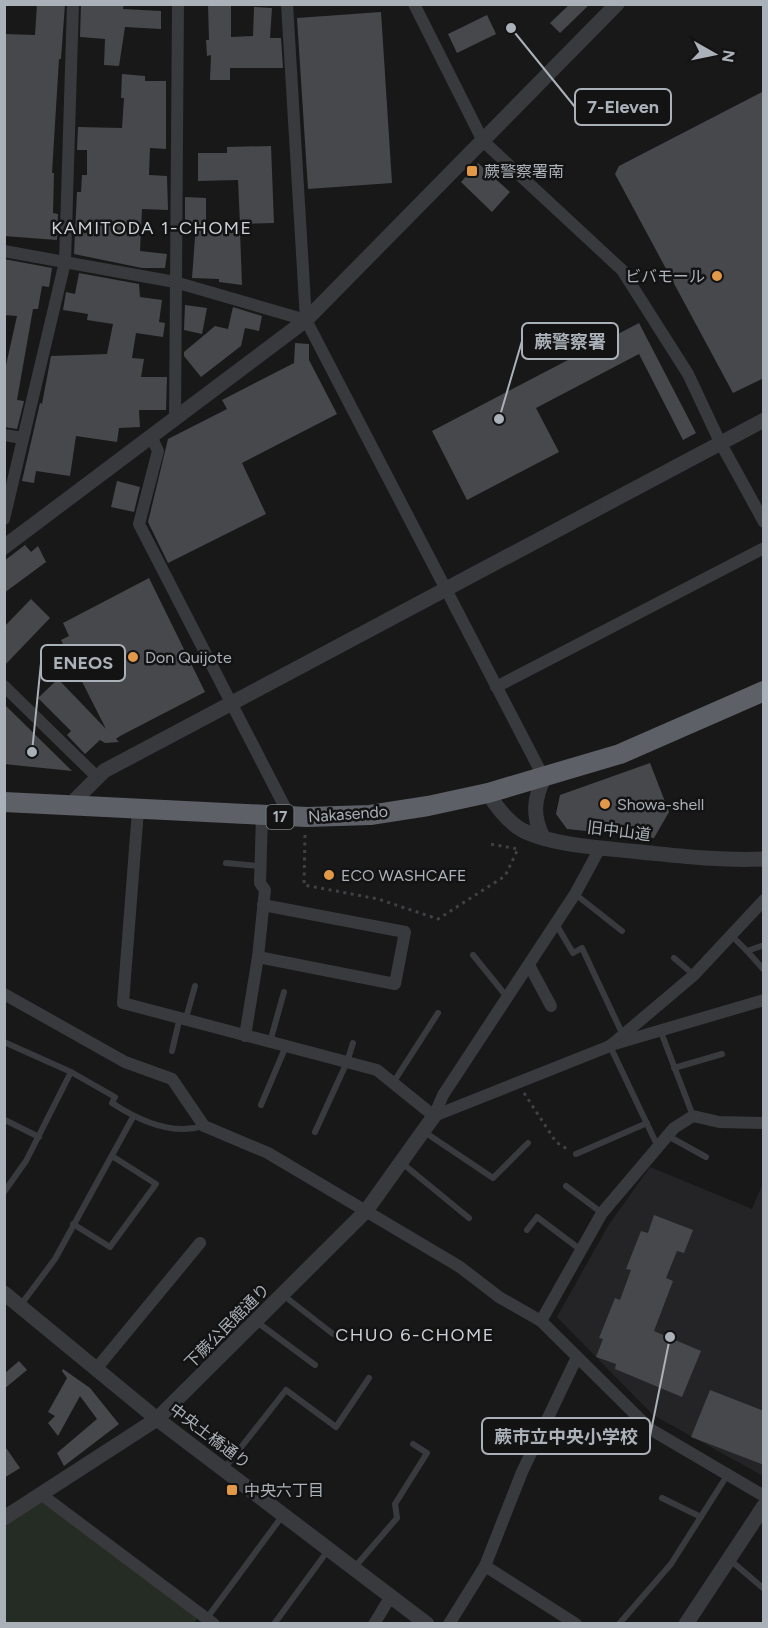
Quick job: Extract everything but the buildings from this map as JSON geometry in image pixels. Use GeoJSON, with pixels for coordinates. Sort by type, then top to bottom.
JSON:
{"type":"FeatureCollection","features":[{"type":"Feature","properties":{"kind":"highway","name":"17"},"geometry":{"type":"LineString","coordinates":[[544,777],[620,754],[764,692]]}},
{"type":"Feature","properties":{"kind":"highway","name":"Nakasendo"},"geometry":{"type":"LineString","coordinates":[[4,802],[290,817],[370,814],[428,806],[488,793],[544,777]]}},
{"type":"Feature","properties":{"kind":"street"},"geometry":{"type":"LineString","coordinates":[[4,519],[65,262],[73,4]]}},
{"type":"Feature","properties":{"kind":"street"},"geometry":{"type":"LineString","coordinates":[[175,419],[178,4]]}},
{"type":"Feature","properties":{"kind":"street"},"geometry":{"type":"LineString","coordinates":[[287,4],[306,320],[544,777],[538,792],[535,815],[543,837]]}},
{"type":"Feature","properties":{"kind":"street"},"geometry":{"type":"LineString","coordinates":[[414,4],[483,141],[622,270],[688,374],[720,442],[764,522]]}},
{"type":"Feature","properties":{"kind":"street"},"geometry":{"type":"LineString","coordinates":[[5,543],[306,320],[617,4]]}},
{"type":"Feature","properties":{"kind":"street"},"geometry":{"type":"LineString","coordinates":[[4,251],[175,282],[306,320]]}},
{"type":"Feature","properties":{"kind":"street"},"geometry":{"type":"LineString","coordinates":[[69,806],[104,771],[764,420]]}},
{"type":"Feature","properties":{"kind":"street"},"geometry":{"type":"LineString","coordinates":[[4,435],[23,438]]}},
{"type":"Feature","properties":{"kind":"street"},"geometry":{"type":"LineString","coordinates":[[151,436],[158,451],[139,524],[290,817]]}},
{"type":"Feature","properties":{"kind":"street"},"geometry":{"type":"LineString","coordinates":[[496,687],[764,549]]}},
{"type":"Feature","properties":{"kind":"street"},"geometry":{"type":"LineString","coordinates":[[4,686],[97,777]]}},
{"type":"Feature","properties":{"kind":"street","name":"旧中山道"},"geometry":{"type":"LineString","coordinates":[[488,793],[496,806],[513,824],[543,837],[600,848],[692,859],[764,860]]}},
{"type":"Feature","properties":{"kind":"street"},"geometry":{"type":"LineString","coordinates":[[138,810],[123,1003],[377,1070],[434,1116]]}},
{"type":"Feature","properties":{"kind":"street"},"geometry":{"type":"LineString","coordinates":[[245,1036],[258,957],[265,890],[260,883],[262,816]]}},
{"type":"Feature","properties":{"kind":"street"},"geometry":{"type":"LineString","coordinates":[[434,1116],[443,1095],[556,924],[600,848]]}},
{"type":"Feature","properties":{"kind":"street"},"geometry":{"type":"LineString","coordinates":[[610,1046],[622,1033],[650,1015],[694,975],[764,900]]}},
{"type":"Feature","properties":{"kind":"street"},"geometry":{"type":"LineString","coordinates":[[258,957],[395,984],[405,932],[263,905]]}},
{"type":"Feature","properties":{"kind":"street"},"geometry":{"type":"LineString","coordinates":[[529,965],[551,1006]]}},
{"type":"Feature","properties":{"kind":"street"},"geometry":{"type":"LineString","coordinates":[[4,994],[125,1062],[172,1079],[204,1126],[268,1153],[460,1267],[499,1297],[541,1321],[650,1429],[764,1496]]}},
{"type":"Feature","properties":{"kind":"street"},"geometry":{"type":"LineString","coordinates":[[434,1116],[610,1046],[763,1001]]}},
{"type":"Feature","properties":{"kind":"street","name":"下蕨公民館通り"},"geometry":{"type":"LineString","coordinates":[[4,1518],[157,1419],[366,1211],[434,1116]]}},
{"type":"Feature","properties":{"kind":"street"},"geometry":{"type":"LineString","coordinates":[[541,1321],[602,1213],[668,1136],[693,1116],[718,1122],[764,1123]]}},
{"type":"Feature","properties":{"kind":"street"},"geometry":{"type":"LineString","coordinates":[[96,1369],[200,1243]]}},
{"type":"Feature","properties":{"kind":"street","name":"中央土橋通り"},"geometry":{"type":"LineString","coordinates":[[4,1293],[157,1419],[427,1623]]}},
{"type":"Feature","properties":{"kind":"street"},"geometry":{"type":"LineString","coordinates":[[449,1623],[485,1566],[522,1472],[577,1357]]}},
{"type":"Feature","properties":{"kind":"street"},"geometry":{"type":"LineString","coordinates":[[42,1495],[204,1620]]}},
{"type":"Feature","properties":{"kind":"street"},"geometry":{"type":"LineString","coordinates":[[686,1623],[764,1506]]}},
{"type":"Feature","properties":{"kind":"street"},"geometry":{"type":"LineString","coordinates":[[485,1566],[576,1623]]}},
{"type":"Feature","properties":{"kind":"street"},"geometry":{"type":"LineString","coordinates":[[374,1623],[391,1596]]}},
{"type":"Feature","properties":{"kind":"lane"},"geometry":{"type":"LineString","coordinates":[[226,864],[260,866]]}},
{"type":"Feature","properties":{"kind":"lane"},"geometry":{"type":"LineString","coordinates":[[575,894],[622,931]]}},
{"type":"Feature","properties":{"kind":"lane"},"geometry":{"type":"LineString","coordinates":[[556,924],[573,953],[582,948],[622,1033]]}},
{"type":"Feature","properties":{"kind":"lane"},"geometry":{"type":"LineString","coordinates":[[730,934],[764,970]]}},
{"type":"Feature","properties":{"kind":"lane"},"geometry":{"type":"LineString","coordinates":[[747,951],[764,945]]}},
{"type":"Feature","properties":{"kind":"lane"},"geometry":{"type":"LineString","coordinates":[[472,955],[507,998]]}},
{"type":"Feature","properties":{"kind":"lane"},"geometry":{"type":"LineString","coordinates":[[674,958],[694,975]]}},
{"type":"Feature","properties":{"kind":"lane"},"geometry":{"type":"LineString","coordinates":[[172,1051],[195,986]]}},
{"type":"Feature","properties":{"kind":"lane"},"geometry":{"type":"LineString","coordinates":[[270,1042],[284,992]]}},
{"type":"Feature","properties":{"kind":"lane"},"geometry":{"type":"LineString","coordinates":[[393,1083],[438,1012]]}},
{"type":"Feature","properties":{"kind":"lane"},"geometry":{"type":"LineString","coordinates":[[661,1032],[693,1116]]}},
{"type":"Feature","properties":{"kind":"lane"},"geometry":{"type":"LineString","coordinates":[[4,1042],[71,1072],[115,1097],[112,1103],[133,1117],[160,1126],[191,1130],[204,1126]]}},
{"type":"Feature","properties":{"kind":"lane"},"geometry":{"type":"LineString","coordinates":[[315,1132],[347,1062],[352,1043]]}},
{"type":"Feature","properties":{"kind":"lane"},"geometry":{"type":"LineString","coordinates":[[261,1105],[286,1046]]}},
{"type":"Feature","properties":{"kind":"lane"},"geometry":{"type":"LineString","coordinates":[[610,1046],[658,1147]]}},
{"type":"Feature","properties":{"kind":"lane"},"geometry":{"type":"LineString","coordinates":[[674,1068],[722,1054]]}},
{"type":"Feature","properties":{"kind":"lane"},"geometry":{"type":"LineString","coordinates":[[4,1192],[26,1161],[71,1072]]}},
{"type":"Feature","properties":{"kind":"lane"},"geometry":{"type":"LineString","coordinates":[[20,1306],[55,1259],[133,1117]]}},
{"type":"Feature","properties":{"kind":"lane"},"geometry":{"type":"LineString","coordinates":[[5,1120],[39,1137]]}},
{"type":"Feature","properties":{"kind":"lane"},"geometry":{"type":"LineString","coordinates":[[576,1154],[647,1123]]}},
{"type":"Feature","properties":{"kind":"lane"},"geometry":{"type":"LineString","coordinates":[[423,1131],[493,1179],[504,1164],[528,1143]]}},
{"type":"Feature","properties":{"kind":"lane"},"geometry":{"type":"LineString","coordinates":[[668,1136],[706,1157]]}},
{"type":"Feature","properties":{"kind":"lane"},"geometry":{"type":"LineString","coordinates":[[73,1224],[110,1247],[156,1184],[112,1156]]}},
{"type":"Feature","properties":{"kind":"lane"},"geometry":{"type":"LineString","coordinates":[[402,1163],[469,1218]]}},
{"type":"Feature","properties":{"kind":"lane"},"geometry":{"type":"LineString","coordinates":[[566,1186],[602,1213]]}},
{"type":"Feature","properties":{"kind":"lane"},"geometry":{"type":"LineString","coordinates":[[527,1230],[537,1217],[581,1250]]}},
{"type":"Feature","properties":{"kind":"lane"},"geometry":{"type":"LineString","coordinates":[[283,1295],[333,1334]]}},
{"type":"Feature","properties":{"kind":"lane"},"geometry":{"type":"LineString","coordinates":[[257,1322],[315,1365]]}},
{"type":"Feature","properties":{"kind":"lane"},"geometry":{"type":"LineString","coordinates":[[224,1470],[286,1390],[336,1427],[369,1378]]}},
{"type":"Feature","properties":{"kind":"lane"},"geometry":{"type":"LineString","coordinates":[[354,1568],[397,1518],[395,1504],[428,1453],[413,1444]]}},
{"type":"Feature","properties":{"kind":"lane"},"geometry":{"type":"LineString","coordinates":[[619,1623],[671,1564],[729,1474]]}},
{"type":"Feature","properties":{"kind":"lane"},"geometry":{"type":"LineString","coordinates":[[662,1498],[701,1517]]}},
{"type":"Feature","properties":{"kind":"lane"},"geometry":{"type":"LineString","coordinates":[[204,1620],[284,1515]]}},
{"type":"Feature","properties":{"kind":"lane"},"geometry":{"type":"LineString","coordinates":[[274,1623],[329,1550]]}},
{"type":"Feature","properties":{"kind":"lane"},"geometry":{"type":"LineString","coordinates":[[728,1559],[764,1589]]}},
{"type":"Feature","properties":{"kind":"path"},"geometry":{"type":"LineString","coordinates":[[305,835],[304,885],[378,898],[438,920],[505,876],[518,849],[490,844]]}},
{"type":"Feature","properties":{"kind":"path"},"geometry":{"type":"LineString","coordinates":[[516,1082],[556,1142],[576,1154]]}},
{"type":"Feature","properties":{"kind":"shaded area"},"geometry":{"type":"Polygon","coordinates":[[[650,1167],[752,1209],[763,1183],[763,1476],[653,1415],[557,1317],[608,1226],[650,1167]]]}},
{"type":"Feature","properties":{"kind":"shaded area"},"geometry":{"type":"Polygon","coordinates":[[[42,1495],[200,1613],[194,1624],[5,1624],[5,1518],[42,1495]]]}},
{"type":"Feature","properties":{"kind":"place","name":"7-Eleven"},"geometry":{"type":"Point","coordinates":[511,28]}},
{"type":"Feature","properties":{"kind":"place","name":"蕨警察署南"},"geometry":{"type":"Point","coordinates":[472,171]}},
{"type":"Feature","properties":{"kind":"place","name":"ビバモール"},"geometry":{"type":"Point","coordinates":[717,276]}},
{"type":"Feature","properties":{"kind":"place","name":"蕨警察署"},"geometry":{"type":"Point","coordinates":[499,419]}},
{"type":"Feature","properties":{"kind":"place","name":"Don Quijote"},"geometry":{"type":"Point","coordinates":[133,657]}},
{"type":"Feature","properties":{"kind":"place","name":"ENEOS"},"geometry":{"type":"Point","coordinates":[32,752]}},
{"type":"Feature","properties":{"kind":"place","name":"Showa-shell"},"geometry":{"type":"Point","coordinates":[605,804]}},
{"type":"Feature","properties":{"kind":"place","name":"ECO WASHCAFE"},"geometry":{"type":"Point","coordinates":[329,875]}},
{"type":"Feature","properties":{"kind":"place","name":"蕨市立中央小学校"},"geometry":{"type":"Point","coordinates":[670,1337]}},
{"type":"Feature","properties":{"kind":"place","name":"中央六丁目"},"geometry":{"type":"Point","coordinates":[232,1490]}},
{"type":"Feature","properties":{"kind":"district","name":"KAMITODA 1-CHOME"},"geometry":{"type":"Point","coordinates":[152,228]}},
{"type":"Feature","properties":{"kind":"district","name":"CHUO 6-CHOME"},"geometry":{"type":"Point","coordinates":[415,1335]}}]}
